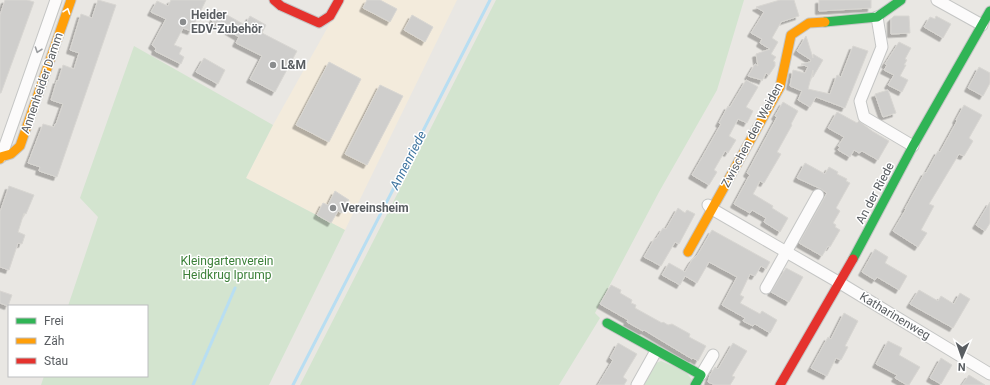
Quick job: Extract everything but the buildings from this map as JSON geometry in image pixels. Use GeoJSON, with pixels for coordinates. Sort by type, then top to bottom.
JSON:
{"type":"FeatureCollection","features":[{"type":"Feature","properties":{"kind":"street","name":"Annenheider Damm"},"geometry":{"type":"LineString","coordinates":[[0,158],[56,0]]}},
{"type":"Feature","properties":{"kind":"street","name":"Annenheider Damm"},"geometry":{"type":"LineString","coordinates":[[0,158],[11,154],[20,146],[71,0]]}},
{"type":"Feature","properties":{"kind":"street"},"geometry":{"type":"LineString","coordinates":[[274,0],[281,6],[319,23],[330,16],[339,0]]}},
{"type":"Feature","properties":{"kind":"street"},"geometry":{"type":"LineString","coordinates":[[901,0],[877,17],[882,47],[860,101],[864,117],[913,146]]}},
{"type":"Feature","properties":{"kind":"street"},"geometry":{"type":"LineString","coordinates":[[937,0],[982,25]]}},
{"type":"Feature","properties":{"kind":"street","name":"An der Riede"},"geometry":{"type":"LineString","coordinates":[[780,385],[840,283],[913,146],[990,11]]}},
{"type":"Feature","properties":{"kind":"street","name":"Zwischen den Weiden"},"geometry":{"type":"LineString","coordinates":[[688,252],[710,206],[780,87],[791,35],[809,23],[877,17]]}},
{"type":"Feature","properties":{"kind":"street"},"geometry":{"type":"LineString","coordinates":[[766,288],[818,195]]}},
{"type":"Feature","properties":{"kind":"street"},"geometry":{"type":"LineString","coordinates":[[710,206],[840,283]]}},
{"type":"Feature","properties":{"kind":"street","name":"Katharinenweg"},"geometry":{"type":"LineString","coordinates":[[840,283],[990,374]]}},
{"type":"Feature","properties":{"kind":"street"},"geometry":{"type":"LineString","coordinates":[[607,323],[701,375]]}},
{"type":"Feature","properties":{"kind":"street"},"geometry":{"type":"LineString","coordinates":[[637,385],[656,351]]}},
{"type":"Feature","properties":{"kind":"street"},"geometry":{"type":"LineString","coordinates":[[695,385],[713,355]]}},
{"type":"Feature","properties":{"kind":"shaded area"},"geometry":{"type":"Polygon","coordinates":[[[343,0],[457,0],[345,230],[246,178],[273,125],[343,0]]]}},
{"type":"Feature","properties":{"kind":"green space"},"geometry":{"type":"Polygon","coordinates":[[[496,0],[744,0],[717,90],[659,192],[595,313],[600,318],[559,385],[300,385],[496,0]]]}},
{"type":"Feature","properties":{"kind":"green space","name":"Kleingartenverein Heidkrug Iprump"},"geometry":{"type":"Polygon","coordinates":[[[134,46],[273,125],[246,178],[345,230],[269,385],[41,385],[44,377],[148,377],[148,305],[68,305],[98,217],[80,198],[134,46]]]}},
{"type":"Feature","properties":{"kind":"green space"},"geometry":{"type":"Polygon","coordinates":[[[661,361],[685,371],[692,380],[689,385],[644,385],[656,363],[661,361]]]}},
{"type":"Feature","properties":{"kind":"waterway","name":"Annenriede"},"geometry":{"type":"LineString","coordinates":[[293,385],[490,0]]}},
{"type":"Feature","properties":{"kind":"waterway"},"geometry":{"type":"LineString","coordinates":[[193,385],[235,288]]}},
{"type":"Feature","properties":{"kind":"traffic: fast"},"geometry":{"type":"LineString","coordinates":[[825,22],[877,17],[901,0]]}},
{"type":"Feature","properties":{"kind":"traffic: fast"},"geometry":{"type":"LineString","coordinates":[[853,259],[913,146],[990,11]]}},
{"type":"Feature","properties":{"kind":"traffic: fast"},"geometry":{"type":"LineString","coordinates":[[607,323],[701,375],[695,385]]}},
{"type":"Feature","properties":{"kind":"traffic: slow"},"geometry":{"type":"LineString","coordinates":[[0,159],[1,157],[11,154],[20,146],[71,0]]}},
{"type":"Feature","properties":{"kind":"traffic: slow"},"geometry":{"type":"LineString","coordinates":[[688,252],[780,87],[791,35],[809,23],[825,22]]}},
{"type":"Feature","properties":{"kind":"traffic: jam"},"geometry":{"type":"LineString","coordinates":[[274,0],[281,6],[319,23],[330,16],[339,0]]}},
{"type":"Feature","properties":{"kind":"traffic: jam"},"geometry":{"type":"LineString","coordinates":[[780,385],[853,259]]}},
{"type":"Feature","properties":{"kind":"place","name":"Heider EDV-Zubehör"},"geometry":{"type":"Point","coordinates":[183,22]}},
{"type":"Feature","properties":{"kind":"place","name":"L&M"},"geometry":{"type":"Point","coordinates":[273,65]}},
{"type":"Feature","properties":{"kind":"place","name":"Vereinsheim"},"geometry":{"type":"Point","coordinates":[333,208]}}]}
